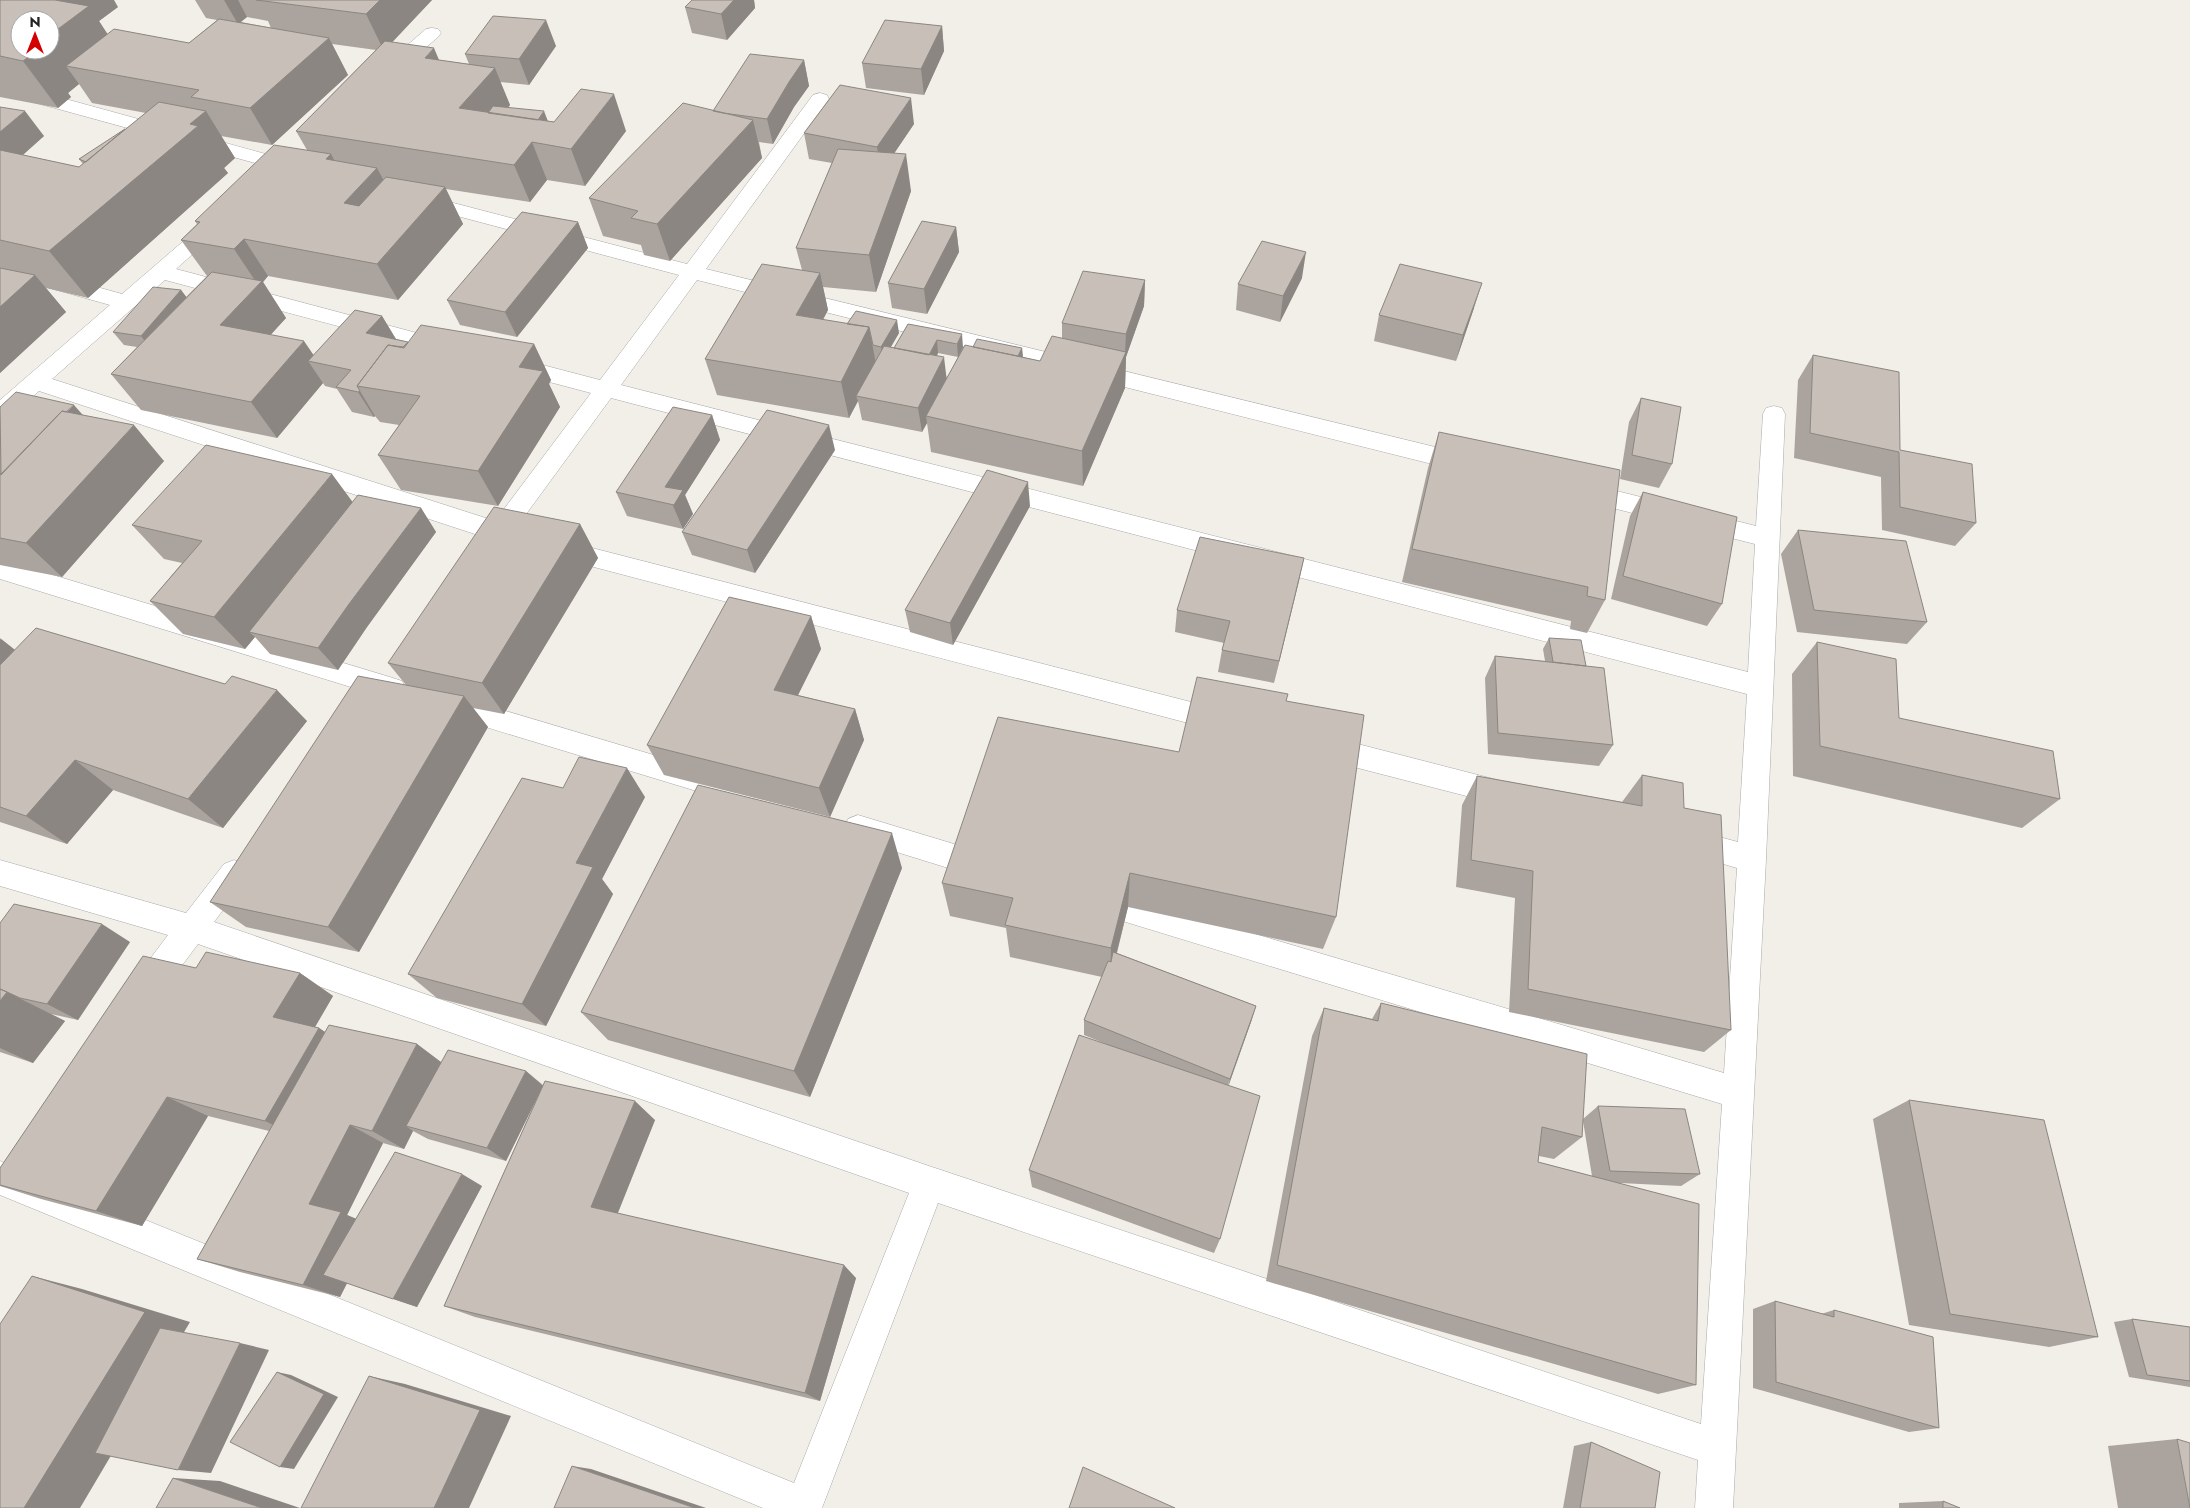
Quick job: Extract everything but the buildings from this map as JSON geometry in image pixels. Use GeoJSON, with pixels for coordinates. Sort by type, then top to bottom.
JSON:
{"type":"FeatureCollection","features":[{"type":"Feature","properties":{"kind":"street"},"geometry":{"type":"LineString","coordinates":[[372,85],[432,33]]}},
{"type":"Feature","properties":{"kind":"street"},"geometry":{"type":"LineString","coordinates":[[0,87],[311,172]]}},
{"type":"Feature","properties":{"kind":"street"},"geometry":{"type":"LineString","coordinates":[[475,564],[820,99]]}},
{"type":"Feature","properties":{"kind":"street"},"geometry":{"type":"LineString","coordinates":[[396,194],[691,272],[1486,468]]}},
{"type":"Feature","properties":{"kind":"street"},"geometry":{"type":"LineString","coordinates":[[0,413],[232,209]]}},
{"type":"Feature","properties":{"kind":"street"},"geometry":{"type":"LineString","coordinates":[[0,267],[126,302]]}},
{"type":"Feature","properties":{"kind":"street"},"geometry":{"type":"LineString","coordinates":[[160,272],[605,389],[1759,686]]}},
{"type":"Feature","properties":{"kind":"street"},"geometry":{"type":"LineString","coordinates":[[35,382],[499,533],[1251,728]]}},
{"type":"Feature","properties":{"kind":"street"},"geometry":{"type":"LineString","coordinates":[[1714,1508],[1752,858],[1759,686],[1774,414]]}},
{"type":"Feature","properties":{"kind":"street"},"geometry":{"type":"LineString","coordinates":[[1564,487],[1767,538]]}},
{"type":"Feature","properties":{"kind":"street"},"geometry":{"type":"LineString","coordinates":[[0,569],[1010,874]]}},
{"type":"Feature","properties":{"kind":"street"},"geometry":{"type":"LineString","coordinates":[[360,708],[396,662]]}},
{"type":"Feature","properties":{"kind":"street"},"geometry":{"type":"LineString","coordinates":[[1299,741],[1530,801]]}},
{"type":"Feature","properties":{"kind":"street"},"geometry":{"type":"LineString","coordinates":[[1665,836],[1752,858]]}},
{"type":"Feature","properties":{"kind":"street"},"geometry":{"type":"LineString","coordinates":[[133,1007],[251,850]]}},
{"type":"Feature","properties":{"kind":"street"},"geometry":{"type":"LineString","coordinates":[[0,873],[191,928],[928,1183],[1718,1448]]}},
{"type":"Feature","properties":{"kind":"street"},"geometry":{"type":"LineString","coordinates":[[1068,891],[1738,1093]]}},
{"type":"Feature","properties":{"kind":"street"},"geometry":{"type":"LineString","coordinates":[[7,1175],[803,1507],[928,1183]]}}]}
